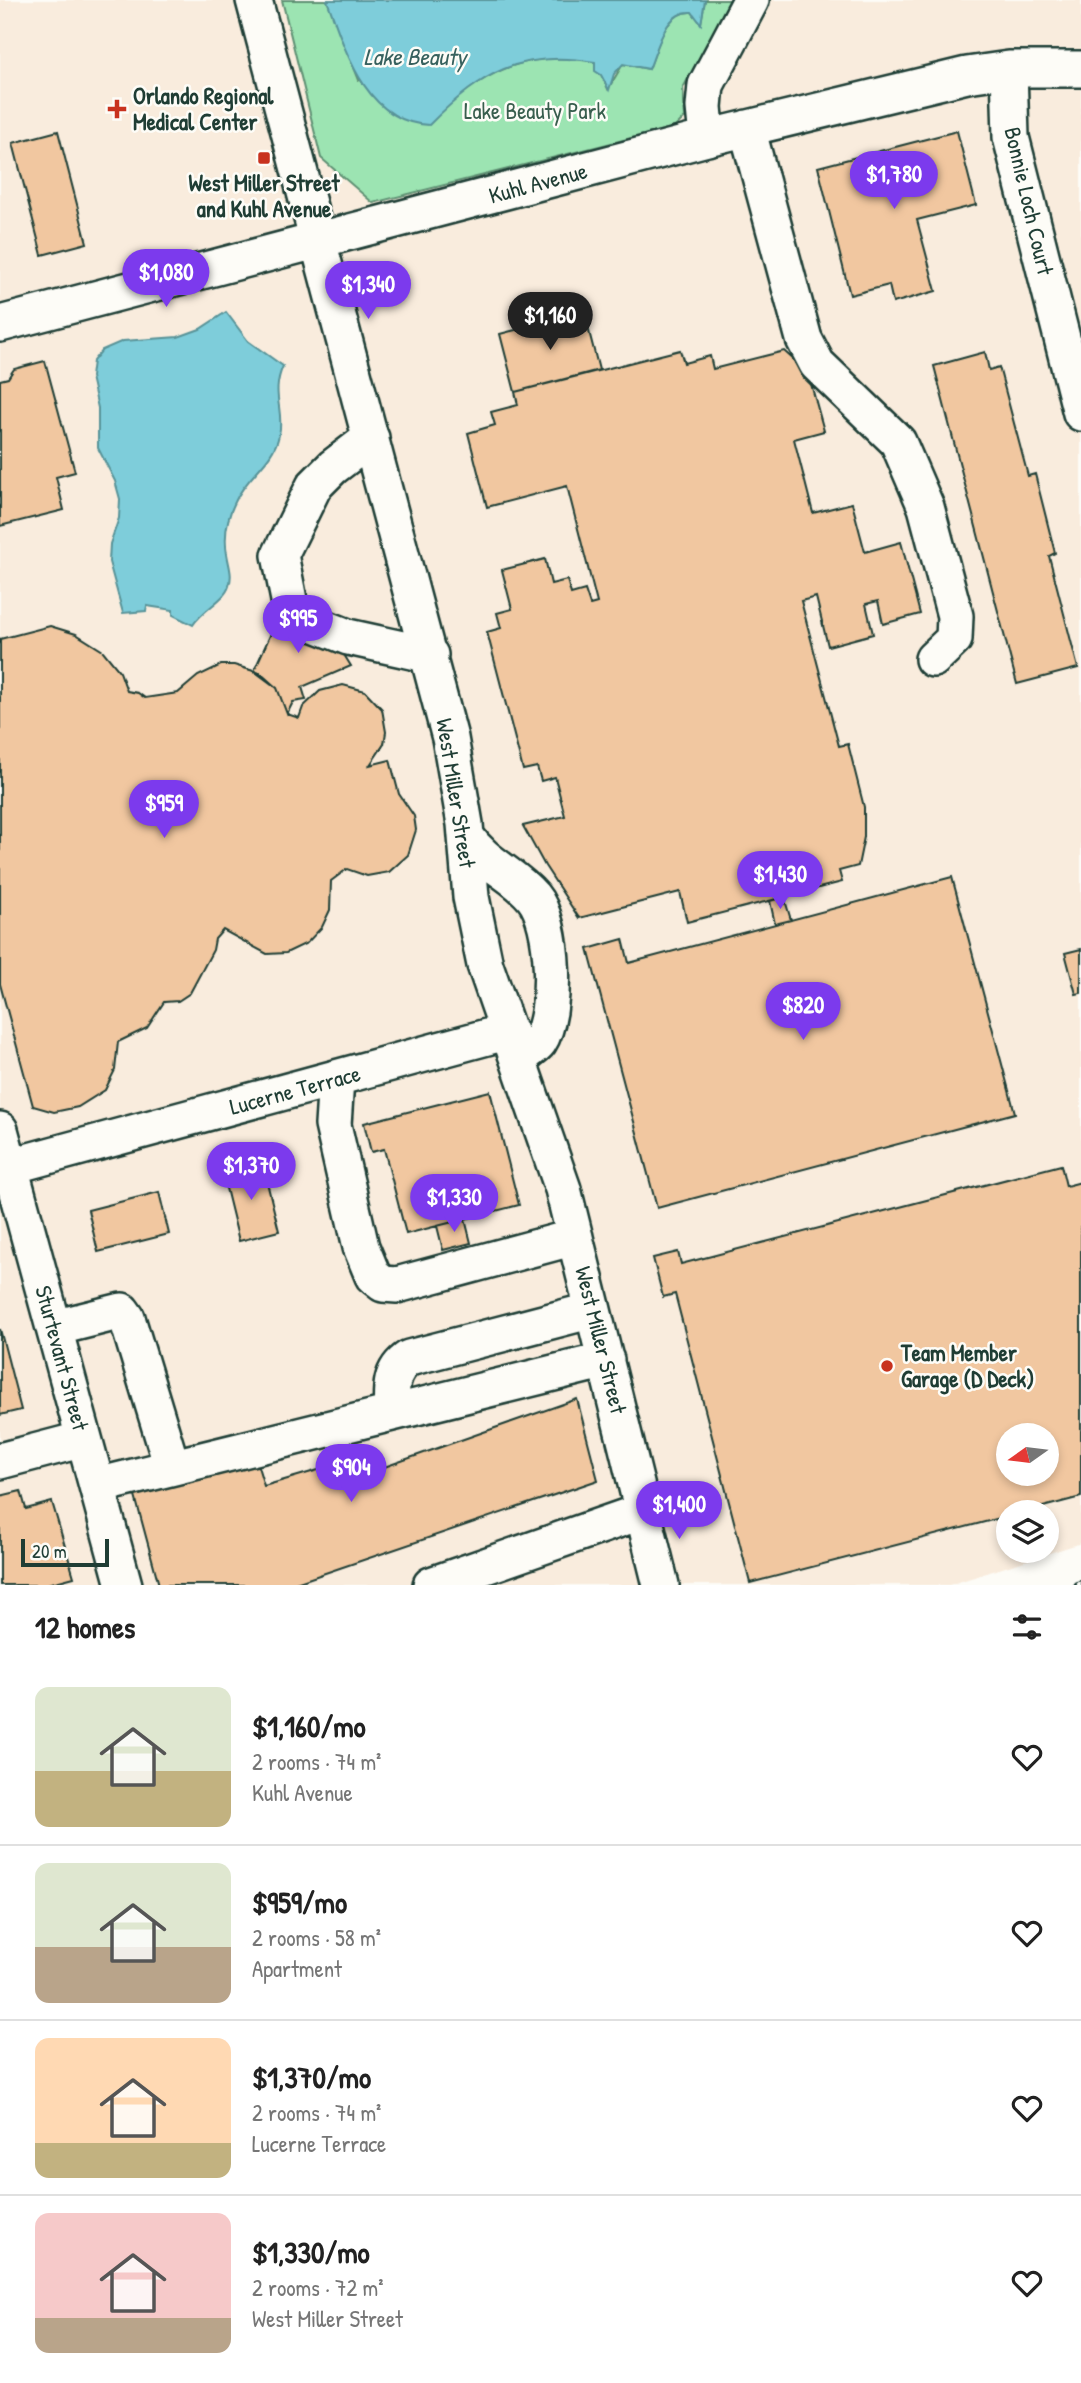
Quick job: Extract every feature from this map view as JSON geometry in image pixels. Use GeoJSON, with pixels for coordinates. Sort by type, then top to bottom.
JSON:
{"type":"FeatureCollection","features":[{"type":"Feature","properties":{"kind":"street","name":"West Miller Street"},"geometry":{"type":"LineString","coordinates":[[254,0],[450,738],[466,836],[471,897],[485,965],[548,1140],[575,1237],[661,1585]]}},
{"type":"Feature","properties":{"kind":"street"},"geometry":{"type":"LineString","coordinates":[[707,138],[706,85],[751,0]]}},
{"type":"Feature","properties":{"kind":"street","name":"Kuhl Avenue"},"geometry":{"type":"LineString","coordinates":[[0,324],[707,138],[967,75],[1009,69],[1081,69]]}},
{"type":"Feature","properties":{"kind":"street","name":"Bonnie Loch Court"},"geometry":{"type":"LineString","coordinates":[[1009,69],[1010,137],[1081,413]]}},
{"type":"Feature","properties":{"kind":"street"},"geometry":{"type":"LineString","coordinates":[[747,128],[804,339],[817,363],[898,442],[926,507],[955,616],[954,639],[933,659]]}},
{"type":"Feature","properties":{"kind":"street"},"geometry":{"type":"LineString","coordinates":[[371,438],[314,486],[280,555],[292,615],[348,638],[430,655]]}},
{"type":"Feature","properties":{"kind":"street"},"geometry":{"type":"LineString","coordinates":[[466,836],[482,858],[534,897],[542,916],[553,984],[552,1010],[538,1044],[513,1045]]}},
{"type":"Feature","properties":{"kind":"street","name":"Lucerne Terrace"},"geometry":{"type":"LineString","coordinates":[[5,1168],[336,1079],[513,1045]]}},
{"type":"Feature","properties":{"kind":"street"},"geometry":{"type":"LineString","coordinates":[[336,1079],[333,1125],[361,1247],[373,1276],[383,1284],[397,1285],[575,1237]]}},
{"type":"Feature","properties":{"kind":"street","name":"Sturtevant Street"},"geometry":{"type":"LineString","coordinates":[[0,1130],[5,1168],[54,1328],[121,1584]]}},
{"type":"Feature","properties":{"kind":"street"},"geometry":{"type":"LineString","coordinates":[[392,1413],[391,1387],[398,1364],[409,1358],[593,1310]]}},
{"type":"Feature","properties":{"kind":"street"},"geometry":{"type":"LineString","coordinates":[[54,1328],[122,1311],[127,1318],[172,1467]]}},
{"type":"Feature","properties":{"kind":"street"},"geometry":{"type":"LineString","coordinates":[[97,1486],[606,1360]]}},
{"type":"Feature","properties":{"kind":"street"},"geometry":{"type":"LineString","coordinates":[[0,1461],[84,1439]]}},
{"type":"Feature","properties":{"kind":"street"},"geometry":{"type":"LineString","coordinates":[[431,1585],[643,1511]]}},
{"type":"Feature","properties":{"kind":"shaded area"},"geometry":{"type":"Polygon","coordinates":[[[0,0],[1081,0],[1081,1543],[1059,1550],[1059,1500],[996,1500],[996,1563],[1018,1563],[949,1585],[0,1585],[0,0]]]}},
{"type":"Feature","properties":{"kind":"green space","name":"Lake Beauty Park"},"geometry":{"type":"Polygon","coordinates":[[[282,0],[327,0],[359,80],[455,99],[504,69],[521,63],[556,58],[596,62],[608,89],[623,64],[649,69],[659,41],[675,17],[692,12],[701,23],[705,0],[731,0],[683,88],[685,117],[675,127],[373,203],[321,158],[282,0]]]}},
{"type":"Feature","properties":{"kind":"water","name":"Lake Beauty"},"geometry":{"type":"Polygon","coordinates":[[[327,0],[705,0],[701,24],[692,12],[675,17],[659,41],[649,69],[623,64],[614,74],[609,90],[601,75],[595,71],[595,62],[545,59],[523,63],[484,79],[466,91],[429,125],[407,121],[389,112],[374,98],[351,61],[327,0]]]}},
{"type":"Feature","properties":{"kind":"water"},"geometry":{"type":"Polygon","coordinates":[[[226,312],[248,341],[283,366],[278,386],[280,426],[276,445],[240,493],[228,521],[226,541],[231,574],[229,586],[223,596],[193,625],[173,615],[173,610],[147,606],[146,611],[123,613],[109,562],[110,544],[119,518],[120,499],[115,481],[98,448],[98,408],[91,377],[93,361],[102,350],[123,341],[178,337],[200,329],[226,312]]]}},
{"type":"Feature","properties":{"kind":"building"},"geometry":{"type":"Polygon","coordinates":[[[58,131],[87,243],[42,255],[13,143],[58,131]]]}},
{"type":"Feature","properties":{"kind":"building"},"geometry":{"type":"Polygon","coordinates":[[[957,131],[976,205],[917,220],[936,291],[893,303],[889,285],[850,295],[818,167],[957,131]]]}},
{"type":"Feature","properties":{"kind":"building"},"geometry":{"type":"Polygon","coordinates":[[[584,312],[599,370],[515,392],[500,334],[584,312]]]}},
{"type":"Feature","properties":{"kind":"building"},"geometry":{"type":"Polygon","coordinates":[[[680,350],[684,363],[710,356],[713,369],[784,351],[795,361],[811,384],[824,431],[794,439],[813,513],[852,503],[865,552],[901,542],[920,614],[883,624],[878,601],[866,604],[873,634],[828,646],[816,597],[801,601],[839,746],[848,744],[864,807],[864,837],[858,866],[839,871],[842,882],[687,922],[680,892],[579,918],[523,826],[565,816],[555,777],[541,781],[537,767],[523,770],[487,632],[501,628],[497,613],[512,609],[502,570],[545,559],[551,584],[567,580],[571,594],[585,590],[590,605],[597,603],[567,486],[487,507],[468,433],[495,425],[491,412],[518,405],[515,392],[680,350]]]}},
{"type":"Feature","properties":{"kind":"building"},"geometry":{"type":"Polygon","coordinates":[[[985,352],[989,370],[999,367],[1028,476],[1035,474],[1055,553],[1049,556],[1078,668],[1017,684],[934,366],[985,352]]]}},
{"type":"Feature","properties":{"kind":"building"},"geometry":{"type":"Polygon","coordinates":[[[45,361],[75,472],[56,477],[64,510],[0,526],[0,380],[8,378],[14,369],[45,361]]]}},
{"type":"Feature","properties":{"kind":"building"},"geometry":{"type":"Polygon","coordinates":[[[286,600],[331,634],[351,666],[302,687],[306,700],[293,702],[287,714],[277,688],[254,671],[286,600]]]}},
{"type":"Feature","properties":{"kind":"building"},"geometry":{"type":"Polygon","coordinates":[[[50,626],[76,634],[103,651],[120,672],[127,691],[138,693],[145,698],[178,693],[198,676],[221,665],[234,665],[260,673],[277,688],[287,714],[299,718],[303,707],[320,691],[343,685],[365,691],[382,709],[386,732],[384,744],[370,765],[390,760],[399,794],[414,816],[416,830],[408,855],[389,872],[367,876],[347,869],[331,881],[330,910],[322,927],[307,943],[286,953],[267,954],[223,930],[215,939],[213,950],[190,993],[178,1001],[164,1002],[147,1028],[118,1042],[115,1070],[105,1090],[78,1107],[54,1112],[33,1106],[0,984],[0,639],[50,626]]]}},
{"type":"Feature","properties":{"kind":"building"},"geometry":{"type":"Polygon","coordinates":[[[952,877],[1015,1113],[657,1208],[588,949],[623,939],[629,963],[952,877]]]}},
{"type":"Feature","properties":{"kind":"building"},"geometry":{"type":"Polygon","coordinates":[[[784,897],[791,920],[775,924],[770,901],[784,897]]]}},
{"type":"Feature","properties":{"kind":"building"},"geometry":{"type":"Polygon","coordinates":[[[1081,949],[1081,993],[1076,994],[1065,953],[1081,949]]]}},
{"type":"Feature","properties":{"kind":"building"},"geometry":{"type":"Polygon","coordinates":[[[490,1091],[519,1205],[406,1234],[384,1149],[371,1152],[364,1123],[490,1091]]]}},
{"type":"Feature","properties":{"kind":"building"},"geometry":{"type":"Polygon","coordinates":[[[262,1162],[279,1231],[239,1241],[222,1172],[262,1162]]]}},
{"type":"Feature","properties":{"kind":"building","name":"Team Member Garage (D Deck)"},"geometry":{"type":"Polygon","coordinates":[[[1061,1165],[1066,1186],[1081,1182],[1081,1497],[1059,1503],[1059,1500],[996,1500],[996,1519],[750,1583],[675,1294],[663,1297],[653,1258],[678,1252],[681,1264],[1061,1165]]]}},
{"type":"Feature","properties":{"kind":"building"},"geometry":{"type":"Polygon","coordinates":[[[159,1192],[169,1234],[98,1252],[88,1210],[159,1192]]]}},
{"type":"Feature","properties":{"kind":"building"},"geometry":{"type":"Polygon","coordinates":[[[465,1219],[471,1243],[443,1250],[437,1226],[465,1219]]]}},
{"type":"Feature","properties":{"kind":"building"},"geometry":{"type":"Polygon","coordinates":[[[0,1329],[21,1410],[0,1415],[0,1329]]]}},
{"type":"Feature","properties":{"kind":"building"},"geometry":{"type":"Polygon","coordinates":[[[577,1399],[598,1480],[290,1585],[159,1585],[132,1485],[253,1450],[264,1486],[349,1461],[356,1477],[577,1399]]]}},
{"type":"Feature","properties":{"kind":"building"},"geometry":{"type":"Polygon","coordinates":[[[21,1491],[26,1509],[52,1502],[74,1577],[44,1585],[0,1585],[0,1496],[21,1491]]]}},
{"type":"Feature","properties":{"kind":"railway"},"geometry":{"type":"LineString","coordinates":[[1077,1585],[1081,1584]]}},
{"type":"Feature","properties":{"kind":"place","name":"Orlando Regional Medical Center"},"geometry":{"type":"Point","coordinates":[117,109]}},
{"type":"Feature","properties":{"kind":"place","name":"West Miller Street and Kuhl Avenue"},"geometry":{"type":"Point","coordinates":[264,158]}},
{"type":"Feature","properties":{"kind":"place","name":"Team Member Garage (D Deck)"},"geometry":{"type":"Point","coordinates":[887,1366]}}]}
